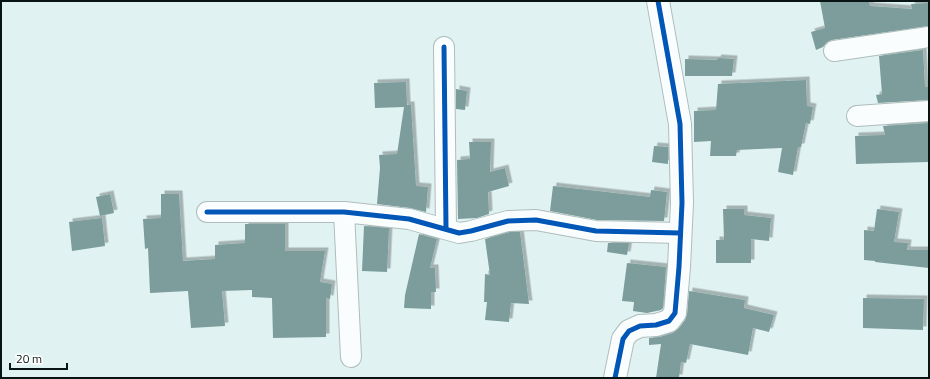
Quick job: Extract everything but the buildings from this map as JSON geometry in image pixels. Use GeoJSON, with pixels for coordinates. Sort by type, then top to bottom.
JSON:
{"type":"FeatureCollection","features":[{"type":"Feature","properties":{"kind":"street"},"geometry":{"type":"LineString","coordinates":[[615,378],[623,339],[629,330],[640,326],[669,321],[675,313],[682,203],[680,124],[658,1]]}},
{"type":"Feature","properties":{"kind":"street"},"geometry":{"type":"LineString","coordinates":[[834,51],[929,37]]}},
{"type":"Feature","properties":{"kind":"street"},"geometry":{"type":"LineString","coordinates":[[444,47],[446,228]]}},
{"type":"Feature","properties":{"kind":"street"},"geometry":{"type":"LineString","coordinates":[[857,116],[929,111]]}},
{"type":"Feature","properties":{"kind":"street"},"geometry":{"type":"LineString","coordinates":[[207,212],[344,212],[409,219],[446,228],[459,233],[508,221],[536,220],[596,231],[680,233]]}},
{"type":"Feature","properties":{"kind":"street"},"geometry":{"type":"LineString","coordinates":[[344,212],[351,357]]}},
{"type":"Feature","properties":{"kind":"cycle path"},"geometry":{"type":"LineString","coordinates":[[615,378],[623,339],[629,331],[640,326],[656,325],[669,321],[675,313],[682,203],[680,124],[658,1]]}},
{"type":"Feature","properties":{"kind":"cycle path"},"geometry":{"type":"LineString","coordinates":[[444,47],[446,228]]}},
{"type":"Feature","properties":{"kind":"cycle path"},"geometry":{"type":"LineString","coordinates":[[207,212],[344,212],[409,219],[459,233],[508,221],[536,220],[596,231],[680,233]]}}]}
